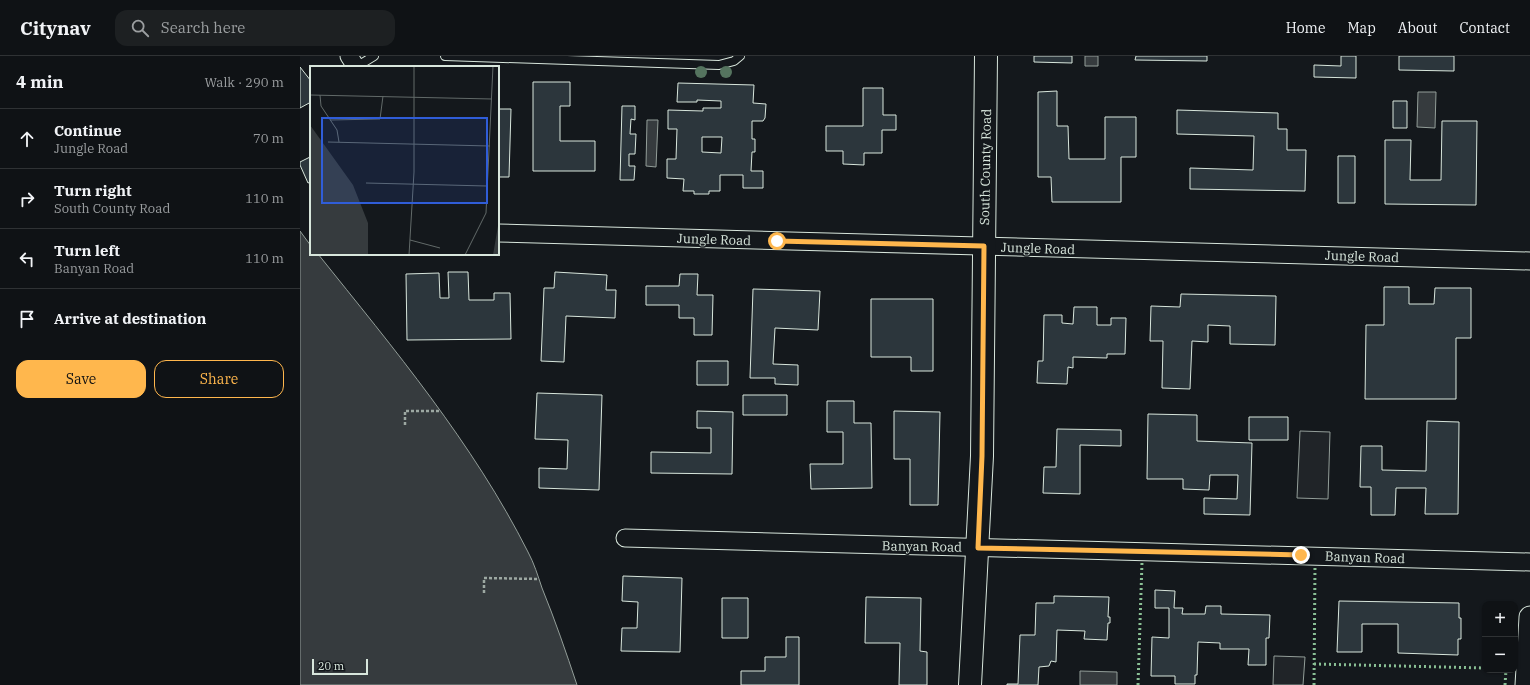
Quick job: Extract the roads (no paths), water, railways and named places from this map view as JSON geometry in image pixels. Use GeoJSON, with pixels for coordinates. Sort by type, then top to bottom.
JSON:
{"type":"FeatureCollection","features":[{"type":"Feature","properties":{"kind":"main road","name":"South County Road"},"geometry":{"type":"LineString","coordinates":[[970,685],[982,456],[986,56]]}},
{"type":"Feature","properties":{"kind":"street"},"geometry":{"type":"LineString","coordinates":[[348,56],[355,66]]}},
{"type":"Feature","properties":{"kind":"street","name":"Jungle Road"},"geometry":{"type":"LineString","coordinates":[[499,233],[1530,261]]}},
{"type":"Feature","properties":{"kind":"street","name":"Banyan Road"},"geometry":{"type":"LineString","coordinates":[[625,538],[1530,562]]}},
{"type":"Feature","properties":{"kind":"street"},"geometry":{"type":"LineString","coordinates":[[1526,685],[1530,617]]}},
{"type":"Feature","properties":{"kind":"lane"},"geometry":{"type":"LineString","coordinates":[[358,66],[374,56]]}},
{"type":"Feature","properties":{"kind":"lane"},"geometry":{"type":"LineString","coordinates":[[445,56],[719,65],[734,62],[740,56]]}}]}
